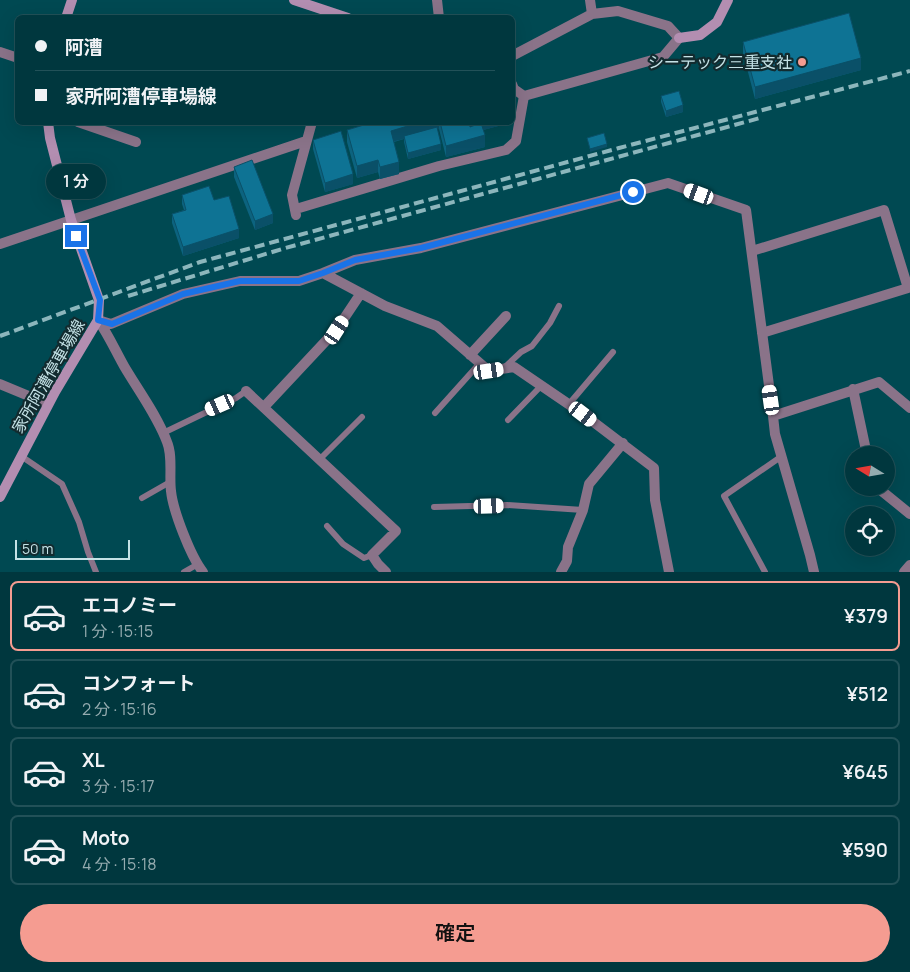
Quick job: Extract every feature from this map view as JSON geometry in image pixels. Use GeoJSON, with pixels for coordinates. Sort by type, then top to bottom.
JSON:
{"type":"FeatureCollection","features":[{"type":"Feature","properties":{"kind":"main road"},"geometry":{"type":"LineString","coordinates":[[67,15],[72,0]]}},
{"type":"Feature","properties":{"kind":"main road"},"geometry":{"type":"LineString","coordinates":[[294,0],[339,15]]}},
{"type":"Feature","properties":{"kind":"main road"},"geometry":{"type":"LineString","coordinates":[[679,38],[700,35],[718,22],[728,0]]}},
{"type":"Feature","properties":{"kind":"main road","name":"家所阿漕停車場線"},"geometry":{"type":"LineString","coordinates":[[0,497],[48,404],[98,320],[100,300],[70,220],[48,125]]}},
{"type":"Feature","properties":{"kind":"street"},"geometry":{"type":"LineString","coordinates":[[436,0],[438,15]]}},
{"type":"Feature","properties":{"kind":"street"},"geometry":{"type":"LineString","coordinates":[[590,0],[592,14]]}},
{"type":"Feature","properties":{"kind":"street"},"geometry":{"type":"LineString","coordinates":[[515,54],[592,14],[618,11],[668,26],[679,38],[663,57],[524,96]]}},
{"type":"Feature","properties":{"kind":"street"},"geometry":{"type":"LineString","coordinates":[[0,52],[15,57]]}},
{"type":"Feature","properties":{"kind":"street"},"geometry":{"type":"LineString","coordinates":[[515,90],[524,96]]}},
{"type":"Feature","properties":{"kind":"street"},"geometry":{"type":"LineString","coordinates":[[311,125],[292,195],[296,213],[439,166],[506,150],[516,141],[524,96]]}},
{"type":"Feature","properties":{"kind":"street"},"geometry":{"type":"LineString","coordinates":[[87,125],[136,142]]}},
{"type":"Feature","properties":{"kind":"street"},"geometry":{"type":"LineString","coordinates":[[0,244],[306,141]]}},
{"type":"Feature","properties":{"kind":"street"},"geometry":{"type":"LineString","coordinates":[[98,320],[112,324],[183,294],[240,281],[299,281],[355,260],[421,248],[668,183],[746,210],[775,434],[814,572]]}},
{"type":"Feature","properties":{"kind":"street"},"geometry":{"type":"LineString","coordinates":[[752,251],[884,210],[908,288],[762,333]]}},
{"type":"Feature","properties":{"kind":"street"},"geometry":{"type":"LineString","coordinates":[[323,273],[385,306],[436,326],[489,371],[514,367],[569,404],[654,468],[655,500],[669,572]]}},
{"type":"Feature","properties":{"kind":"street"},"geometry":{"type":"LineString","coordinates":[[264,406],[337,330],[361,293]]}},
{"type":"Feature","properties":{"kind":"street"},"geometry":{"type":"LineString","coordinates":[[470,355],[506,316]]}},
{"type":"Feature","properties":{"kind":"street"},"geometry":{"type":"LineString","coordinates":[[98,320],[124,366],[143,394],[168,443],[170,482],[175,510],[200,568]]}},
{"type":"Feature","properties":{"kind":"street"},"geometry":{"type":"LineString","coordinates":[[773,416],[879,382],[910,408]]}},
{"type":"Feature","properties":{"kind":"street"},"geometry":{"type":"LineString","coordinates":[[0,384],[48,404]]}},
{"type":"Feature","properties":{"kind":"street"},"geometry":{"type":"LineString","coordinates":[[853,390],[865,446]]}},
{"type":"Feature","properties":{"kind":"street"},"geometry":{"type":"LineString","coordinates":[[246,391],[396,531],[372,555],[386,572]]}},
{"type":"Feature","properties":{"kind":"street"},"geometry":{"type":"LineString","coordinates":[[562,572],[567,561],[568,547],[583,510],[589,484],[623,444]]}},
{"type":"Feature","properties":{"kind":"street"},"geometry":{"type":"LineString","coordinates":[[888,496],[910,514]]}},
{"type":"Feature","properties":{"kind":"street"},"geometry":{"type":"LineString","coordinates":[[904,572],[910,565]]}},
{"type":"Feature","properties":{"kind":"lane"},"geometry":{"type":"LineString","coordinates":[[504,369],[521,352],[532,346],[550,323],[559,306]]}},
{"type":"Feature","properties":{"kind":"lane"},"geometry":{"type":"LineString","coordinates":[[569,404],[613,352]]}},
{"type":"Feature","properties":{"kind":"lane"},"geometry":{"type":"LineString","coordinates":[[435,414],[479,364]]}},
{"type":"Feature","properties":{"kind":"lane"},"geometry":{"type":"LineString","coordinates":[[508,420],[541,386]]}},
{"type":"Feature","properties":{"kind":"lane"},"geometry":{"type":"LineString","coordinates":[[163,433],[236,398],[246,391]]}},
{"type":"Feature","properties":{"kind":"lane"},"geometry":{"type":"LineString","coordinates":[[319,460],[362,417]]}},
{"type":"Feature","properties":{"kind":"lane"},"geometry":{"type":"LineString","coordinates":[[21,456],[62,484],[79,522],[96,572]]}},
{"type":"Feature","properties":{"kind":"lane"},"geometry":{"type":"LineString","coordinates":[[765,572],[724,496],[782,456]]}},
{"type":"Feature","properties":{"kind":"lane"},"geometry":{"type":"LineString","coordinates":[[142,498],[170,482]]}},
{"type":"Feature","properties":{"kind":"lane"},"geometry":{"type":"LineString","coordinates":[[434,507],[507,505],[583,510]]}},
{"type":"Feature","properties":{"kind":"lane"},"geometry":{"type":"LineString","coordinates":[[327,526],[343,544],[364,558],[372,555]]}},
{"type":"Feature","properties":{"kind":"lane"},"geometry":{"type":"LineString","coordinates":[[184,572],[200,568]]}},
{"type":"Feature","properties":{"kind":"building","name":"シーテック三重支社"},"geometry":{"type":"Polygon","coordinates":[[[849,13],[861,58],[755,87],[743,42],[849,13]]]}},
{"type":"Feature","properties":{"kind":"building"},"geometry":{"type":"Polygon","coordinates":[[[679,91],[683,105],[666,111],[661,96],[679,91]]]}},
{"type":"Feature","properties":{"kind":"building"},"geometry":{"type":"Polygon","coordinates":[[[364,125],[411,125],[391,131],[399,162],[380,167],[378,160],[357,166],[347,130],[364,125]]]}},
{"type":"Feature","properties":{"kind":"building"},"geometry":{"type":"Polygon","coordinates":[[[441,125],[470,125],[470,127],[482,125],[485,135],[446,146],[441,125]]]}},
{"type":"Feature","properties":{"kind":"building"},"geometry":{"type":"Polygon","coordinates":[[[437,127],[441,144],[408,153],[404,136],[437,127]]]}},
{"type":"Feature","properties":{"kind":"building"},"geometry":{"type":"Polygon","coordinates":[[[341,131],[353,174],[325,183],[313,140],[341,131]]]}},
{"type":"Feature","properties":{"kind":"building"},"geometry":{"type":"Polygon","coordinates":[[[604,133],[607,144],[590,149],[587,138],[604,133]]]}},
{"type":"Feature","properties":{"kind":"building"},"geometry":{"type":"Polygon","coordinates":[[[252,160],[273,214],[255,221],[234,167],[252,160]]]}},
{"type":"Feature","properties":{"kind":"building"},"geometry":{"type":"Polygon","coordinates":[[[209,186],[214,200],[229,196],[239,229],[183,247],[172,214],[186,210],[182,195],[209,186]]]}},
{"type":"Feature","properties":{"kind":"railway"},"geometry":{"type":"LineString","coordinates":[[0,336],[200,262],[910,71]]}},
{"type":"Feature","properties":{"kind":"railway"},"geometry":{"type":"LineString","coordinates":[[128,296],[282,249],[760,118]]}},
{"type":"Feature","properties":{"kind":"place","name":"シーテック三重支社"},"geometry":{"type":"Point","coordinates":[802,62]}},
{"type":"Feature","properties":{"kind":"route"},"geometry":{"type":"LineString","coordinates":[[76,236],[100,300],[98,320],[112,324],[183,294],[240,281],[299,281],[355,260],[421,248],[633,192]]}}]}
